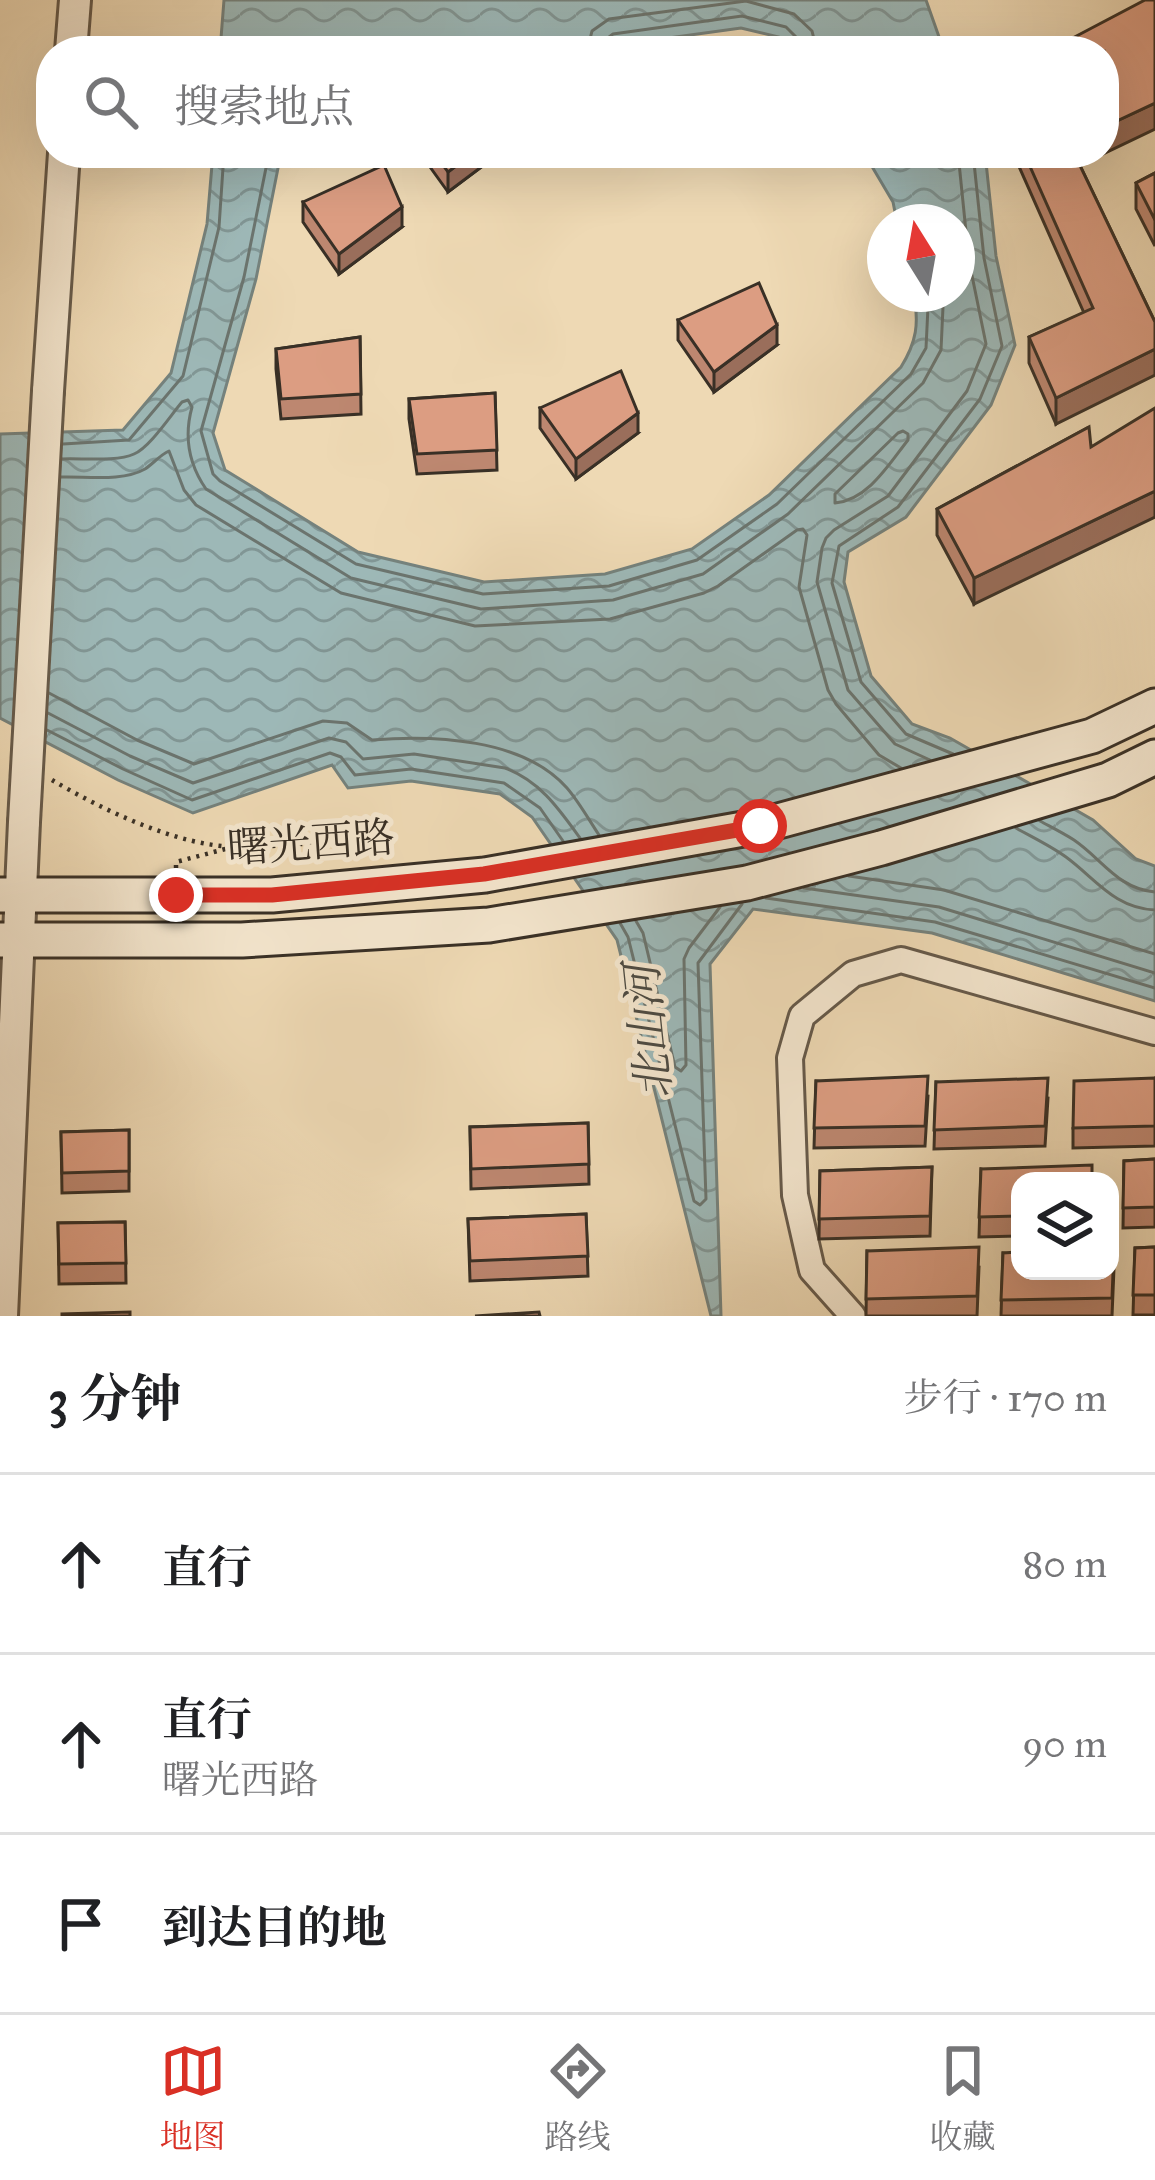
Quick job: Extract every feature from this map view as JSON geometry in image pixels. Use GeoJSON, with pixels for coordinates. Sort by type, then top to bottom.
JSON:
{"type":"FeatureCollection","features":[{"type":"Feature","properties":{"kind":"main road","name":"曙光西路"},"geometry":{"type":"LineString","coordinates":[[10,896],[272,895],[484,874],[760,826],[1091,736],[1155,706]]}},
{"type":"Feature","properties":{"kind":"main road"},"geometry":{"type":"LineString","coordinates":[[10,941],[242,940],[489,925],[747,883],[1108,780],[1155,757]]}},
{"type":"Feature","properties":{"kind":"street"},"geometry":{"type":"LineString","coordinates":[[72,36],[75,0]]}},
{"type":"Feature","properties":{"kind":"street"},"geometry":{"type":"LineString","coordinates":[[2,1316],[10,896],[24,822],[63,168]]}},
{"type":"Feature","properties":{"kind":"street"},"geometry":{"type":"LineString","coordinates":[[853,1316],[812,1270],[795,1195],[790,1058],[802,1016],[853,974],[901,960],[1155,1032]]}},
{"type":"Feature","properties":{"kind":"path"},"geometry":{"type":"LineString","coordinates":[[40,774],[101,808],[194,841],[235,847]]}},
{"type":"Feature","properties":{"kind":"path"},"geometry":{"type":"LineString","coordinates":[[176,895],[176,862],[235,847],[388,836]]}},
{"type":"Feature","properties":{"kind":"water"},"geometry":{"type":"Polygon","coordinates":[[[224,0],[926,0],[939,36],[775,36],[741,28],[683,36],[221,36],[224,0]]]}},
{"type":"Feature","properties":{"kind":"water","name":"北山河"},"geometry":{"type":"Polygon","coordinates":[[[212,168],[278,168],[256,279],[213,433],[225,470],[358,552],[484,582],[605,574],[692,549],[769,495],[901,367],[915,332],[916,312],[975,312],[975,204],[893,204],[873,168],[987,168],[996,256],[1015,345],[991,405],[906,517],[848,552],[844,582],[871,676],[912,724],[950,738],[1093,820],[1136,859],[1155,866],[1155,1001],[932,933],[753,909],[710,964],[721,1316],[711,1316],[617,940],[532,817],[500,794],[411,781],[348,788],[332,765],[193,813],[0,718],[0,434],[123,430],[171,373],[207,224],[212,168]]]}},
{"type":"Feature","properties":{"kind":"building"},"geometry":{"type":"Polygon","coordinates":[[[1145,0],[1155,0],[1155,103],[1119,120],[1119,36],[1077,36],[1145,0]]]}},
{"type":"Feature","properties":{"kind":"building"},"geometry":{"type":"Polygon","coordinates":[[[385,168],[402,207],[339,254],[303,202],[385,168]]]}},
{"type":"Feature","properties":{"kind":"building"},"geometry":{"type":"Polygon","coordinates":[[[1031,168],[1081,168],[1155,322],[1155,349],[1056,398],[1029,337],[1093,308],[1031,168]]]}},
{"type":"Feature","properties":{"kind":"building"},"geometry":{"type":"Polygon","coordinates":[[[1155,173],[1155,220],[1136,183],[1155,173]]]}},
{"type":"Feature","properties":{"kind":"building"},"geometry":{"type":"Polygon","coordinates":[[[759,283],[777,325],[714,372],[678,320],[759,283]]]}},
{"type":"Feature","properties":{"kind":"building"},"geometry":{"type":"Polygon","coordinates":[[[360,337],[361,394],[281,399],[276,349],[360,337]]]}},
{"type":"Feature","properties":{"kind":"building"},"geometry":{"type":"Polygon","coordinates":[[[621,371],[638,413],[576,459],[540,408],[621,371]]]}},
{"type":"Feature","properties":{"kind":"building"},"geometry":{"type":"Polygon","coordinates":[[[495,393],[497,450],[417,454],[409,399],[495,393]]]}},
{"type":"Feature","properties":{"kind":"building"},"geometry":{"type":"Polygon","coordinates":[[[1155,408],[1155,491],[974,578],[937,509],[1089,427],[1091,447],[1155,408]]]}},
{"type":"Feature","properties":{"kind":"building"},"geometry":{"type":"Polygon","coordinates":[[[928,1076],[925,1126],[814,1128],[816,1081],[928,1076]]]}},
{"type":"Feature","properties":{"kind":"building"},"geometry":{"type":"Polygon","coordinates":[[[1048,1078],[1045,1126],[934,1130],[936,1082],[1048,1078]]]}},
{"type":"Feature","properties":{"kind":"building"},"geometry":{"type":"Polygon","coordinates":[[[1155,1078],[1155,1126],[1073,1128],[1074,1081],[1155,1078]]]}},
{"type":"Feature","properties":{"kind":"building"},"geometry":{"type":"Polygon","coordinates":[[[588,1123],[589,1164],[471,1169],[470,1127],[588,1123]]]}},
{"type":"Feature","properties":{"kind":"building"},"geometry":{"type":"Polygon","coordinates":[[[129,1130],[129,1171],[62,1173],[61,1132],[129,1130]]]}},
{"type":"Feature","properties":{"kind":"building"},"geometry":{"type":"Polygon","coordinates":[[[1155,1159],[1155,1207],[1123,1208],[1124,1161],[1155,1159]]]}},
{"type":"Feature","properties":{"kind":"building"},"geometry":{"type":"Polygon","coordinates":[[[1092,1165],[1092,1172],[1011,1172],[1011,1216],[979,1217],[981,1169],[1092,1165]]]}},
{"type":"Feature","properties":{"kind":"building"},"geometry":{"type":"Polygon","coordinates":[[[932,1167],[930,1216],[819,1219],[820,1171],[932,1167]]]}},
{"type":"Feature","properties":{"kind":"building"},"geometry":{"type":"Polygon","coordinates":[[[586,1214],[588,1256],[470,1261],[468,1219],[586,1214]]]}},
{"type":"Feature","properties":{"kind":"building"},"geometry":{"type":"Polygon","coordinates":[[[125,1222],[126,1263],[59,1264],[58,1223],[125,1222]]]}},
{"type":"Feature","properties":{"kind":"building"},"geometry":{"type":"Polygon","coordinates":[[[979,1247],[977,1296],[866,1299],[867,1251],[979,1247]]]}},
{"type":"Feature","properties":{"kind":"building"},"geometry":{"type":"Polygon","coordinates":[[[1155,1247],[1155,1295],[1133,1295],[1135,1248],[1155,1247]]]}},
{"type":"Feature","properties":{"kind":"building"},"geometry":{"type":"Polygon","coordinates":[[[1003,1253],[1011,1253],[1011,1280],[1113,1280],[1112,1298],[1001,1300],[1003,1253]]]}},
{"type":"Feature","properties":{"kind":"building"},"geometry":{"type":"Polygon","coordinates":[[[130,1312],[130,1316],[62,1316],[62,1314],[130,1312]]]}},
{"type":"Feature","properties":{"kind":"building"},"geometry":{"type":"Polygon","coordinates":[[[539,1312],[540,1316],[475,1316],[539,1312]]]}},
{"type":"Feature","properties":{"kind":"route"},"geometry":{"type":"LineString","coordinates":[[176,895],[272,895],[484,874],[760,826]]}}]}
